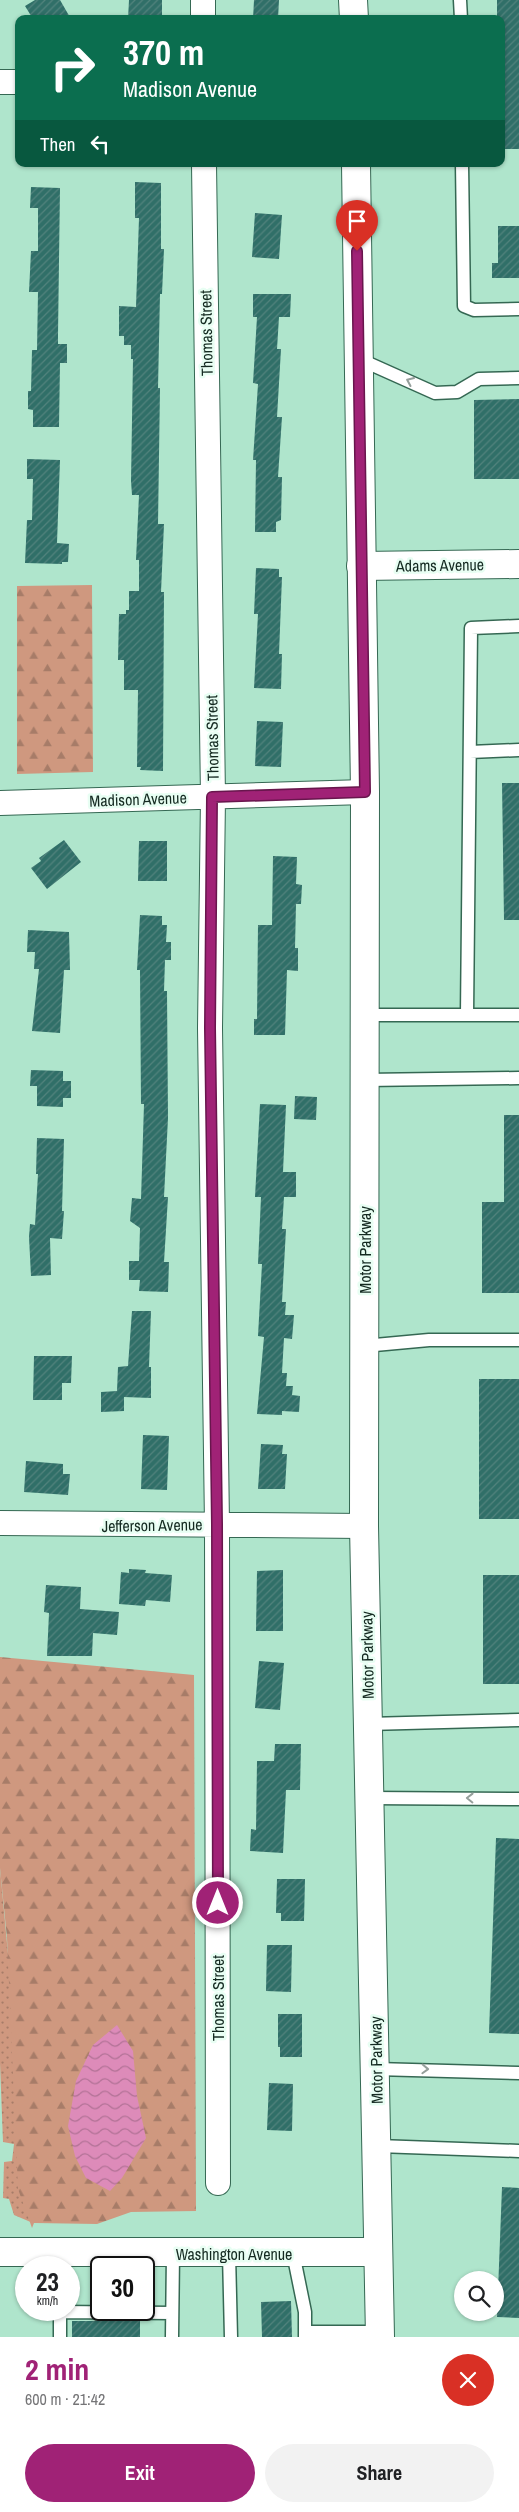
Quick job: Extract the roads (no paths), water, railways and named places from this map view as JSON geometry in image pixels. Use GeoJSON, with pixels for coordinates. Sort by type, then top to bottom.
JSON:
{"type":"FeatureCollection","features":[{"type":"Feature","properties":{"kind":"main road"},"geometry":{"type":"LineString","coordinates":[[354,0],[354,15]]}},
{"type":"Feature","properties":{"kind":"main road","name":"Motor Parkway"},"geometry":{"type":"LineString","coordinates":[[356,167],[365,792],[364,1526],[378,2146],[380,2335]]}},
{"type":"Feature","properties":{"kind":"main road","name":"Adams Avenue"},"geometry":{"type":"LineString","coordinates":[[361,566],[519,564]]}},
{"type":"Feature","properties":{"kind":"main road","name":"Washington Avenue"},"geometry":{"type":"LineString","coordinates":[[0,2252],[229,2254],[378,2252]]}},
{"type":"Feature","properties":{"kind":"street"},"geometry":{"type":"LineString","coordinates":[[203,15],[204,0]]}},
{"type":"Feature","properties":{"kind":"street"},"geometry":{"type":"LineString","coordinates":[[0,82],[15,82]]}},
{"type":"Feature","properties":{"kind":"street","name":"Thomas Street"},"geometry":{"type":"LineString","coordinates":[[204,167],[212,797],[210,1028],[217,1524],[218,2183]]}},
{"type":"Feature","properties":{"kind":"street","name":"Madison Avenue"},"geometry":{"type":"LineString","coordinates":[[0,803],[365,792]]}},
{"type":"Feature","properties":{"kind":"street","name":"Jefferson Avenue"},"geometry":{"type":"LineString","coordinates":[[0,1523],[95,1526],[217,1524],[364,1526]]}},
{"type":"Feature","properties":{"kind":"lane"},"geometry":{"type":"LineString","coordinates":[[460,0],[461,15]]}},
{"type":"Feature","properties":{"kind":"lane"},"geometry":{"type":"LineString","coordinates":[[462,167],[464,306],[474,310],[519,309]]}},
{"type":"Feature","properties":{"kind":"lane"},"geometry":{"type":"LineString","coordinates":[[359,359],[435,393],[456,392],[479,379],[519,378]]}},
{"type":"Feature","properties":{"kind":"lane"},"geometry":{"type":"LineString","coordinates":[[467,1015],[471,628],[519,626]]}},
{"type":"Feature","properties":{"kind":"lane"},"geometry":{"type":"LineString","coordinates":[[470,752],[519,750]]}},
{"type":"Feature","properties":{"kind":"lane"},"geometry":{"type":"LineString","coordinates":[[365,1015],[519,1015]]}},
{"type":"Feature","properties":{"kind":"lane"},"geometry":{"type":"LineString","coordinates":[[365,1080],[519,1078]]}},
{"type":"Feature","properties":{"kind":"lane"},"geometry":{"type":"LineString","coordinates":[[364,1346],[429,1340],[519,1340]]}},
{"type":"Feature","properties":{"kind":"lane"},"geometry":{"type":"LineString","coordinates":[[368,1724],[519,1720]]}},
{"type":"Feature","properties":{"kind":"lane"},"geometry":{"type":"LineString","coordinates":[[370,1798],[519,1799]]}},
{"type":"Feature","properties":{"kind":"lane"},"geometry":{"type":"LineString","coordinates":[[376,2069],[519,2073]]}},
{"type":"Feature","properties":{"kind":"lane"},"geometry":{"type":"LineString","coordinates":[[378,2146],[519,2151]]}},
{"type":"Feature","properties":{"kind":"lane"},"geometry":{"type":"LineString","coordinates":[[293,2253],[305,2312],[305,2334],[380,2335]]}},
{"type":"Feature","properties":{"kind":"lane"},"geometry":{"type":"LineString","coordinates":[[172,2337],[174,2254]]}},
{"type":"Feature","properties":{"kind":"lane"},"geometry":{"type":"LineString","coordinates":[[229,2254],[231,2337]]}},
{"type":"Feature","properties":{"kind":"lane"},"geometry":{"type":"LineString","coordinates":[[60,2337],[60,2312],[172,2313]]}},
{"type":"Feature","properties":{"kind":"water"},"geometry":{"type":"Polygon","coordinates":[[[117,2025],[133,2051],[137,2096],[146,2138],[122,2178],[110,2191],[86,2178],[75,2156],[68,2126],[76,2081],[93,2045],[117,2025]]]}}]}
